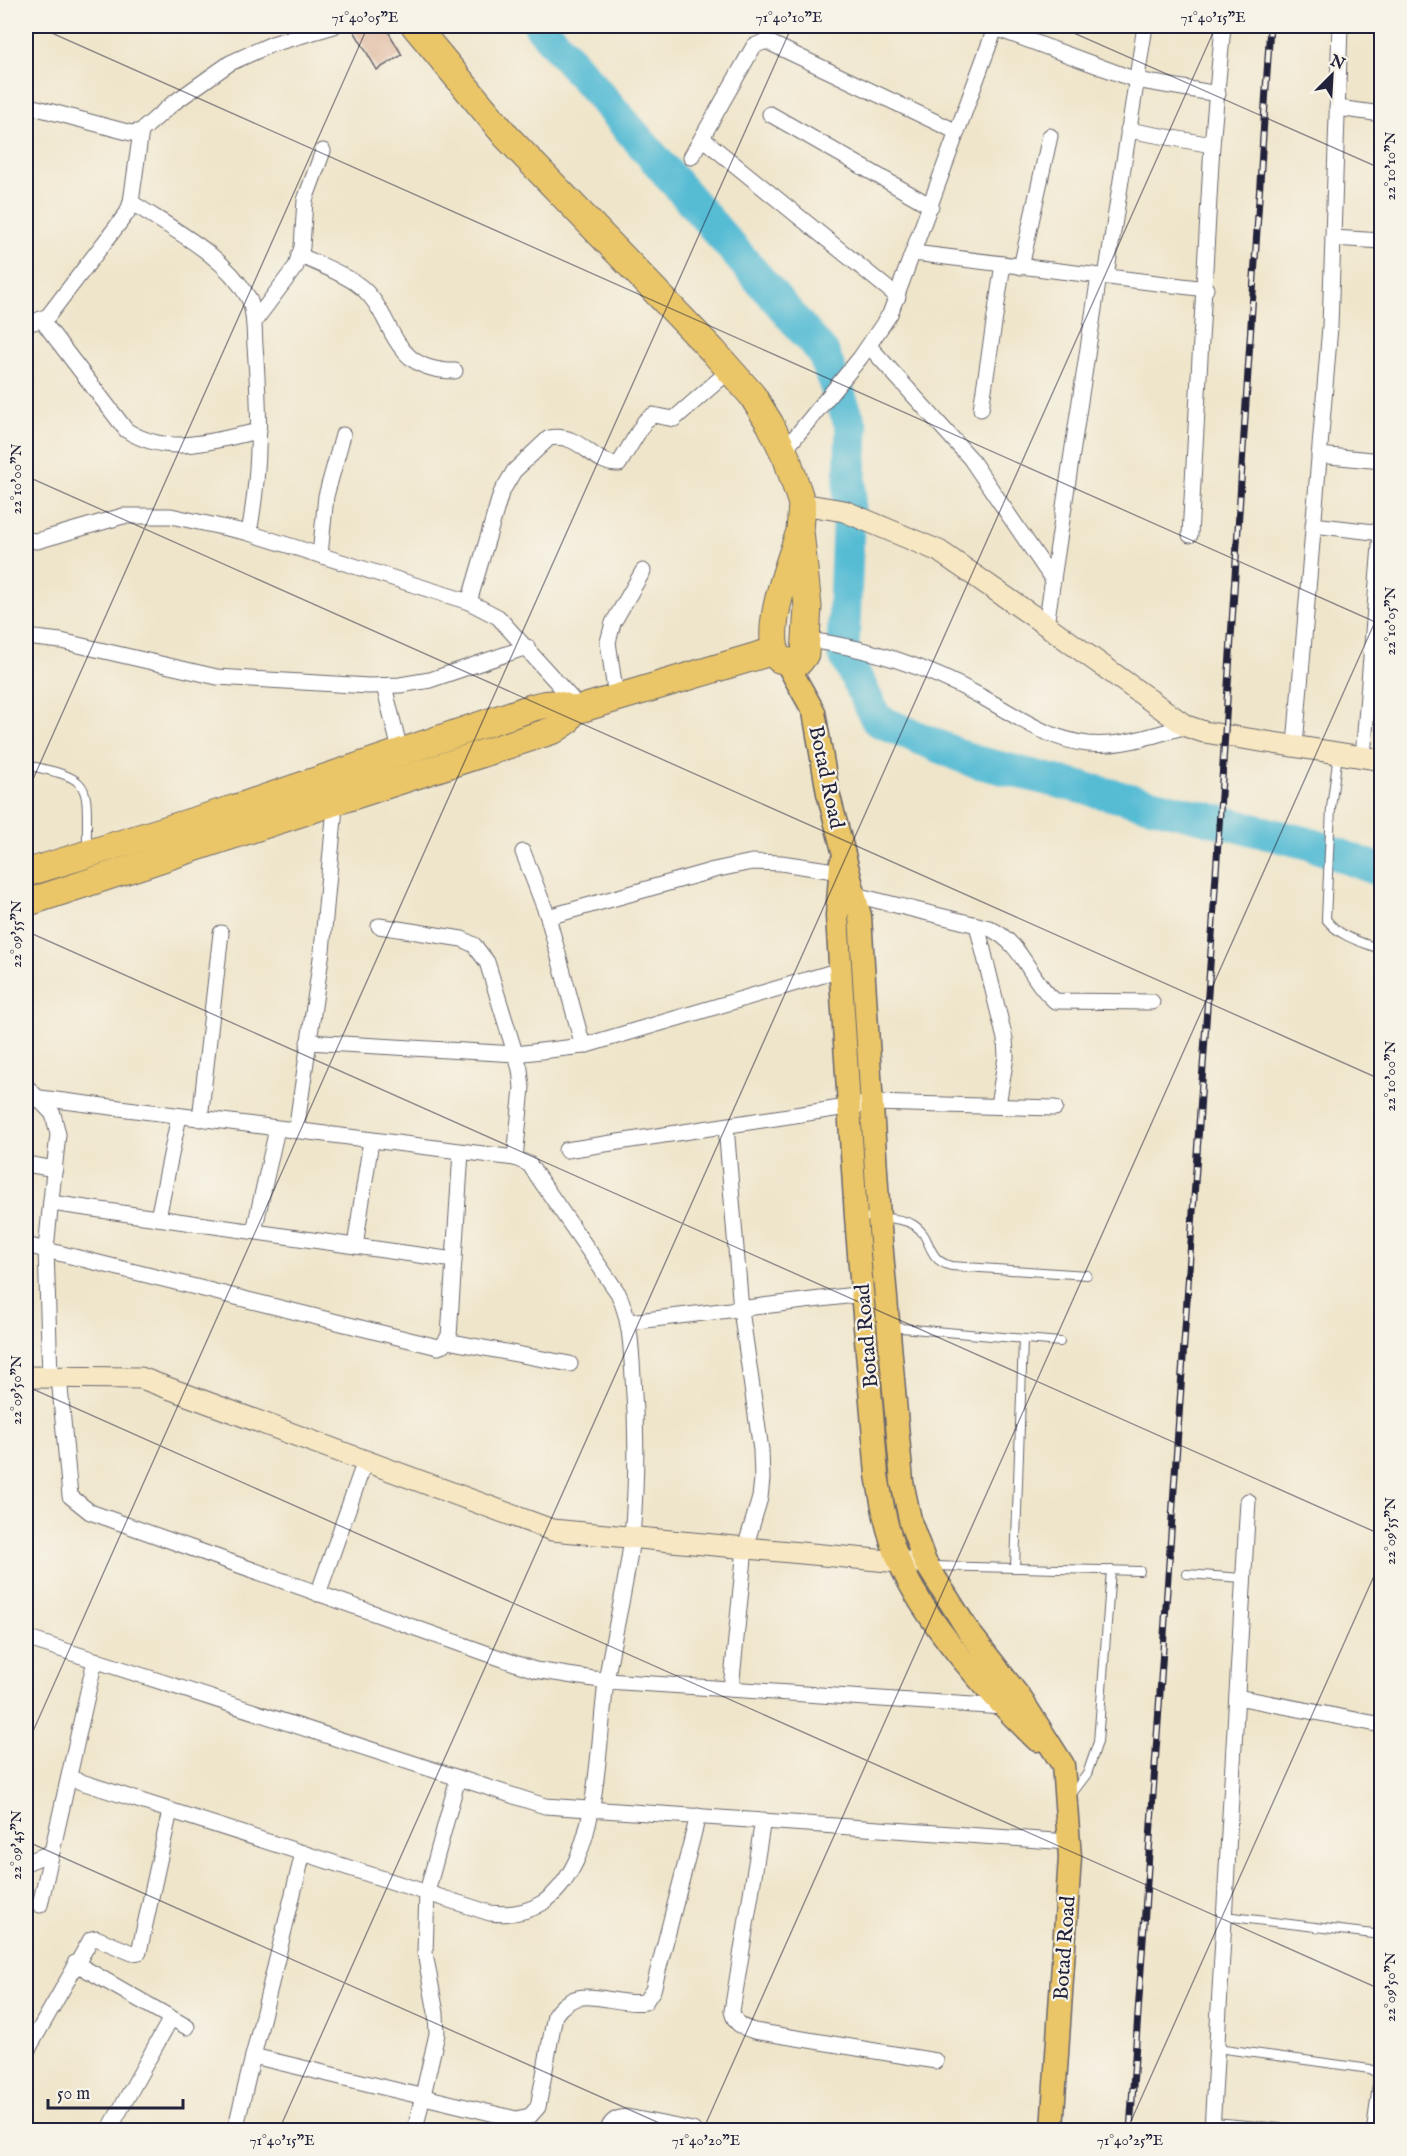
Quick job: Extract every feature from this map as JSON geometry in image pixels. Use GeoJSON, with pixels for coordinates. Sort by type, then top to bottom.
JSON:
{"type":"FeatureCollection","features":[{"type":"Feature","properties":{"kind":"highway"},"geometry":{"type":"LineString","coordinates":[[26,873],[236,808],[400,750],[552,702],[576,709],[793,652],[775,622],[794,588],[802,504],[783,452],[752,395],[507,137],[415,26]]}},
{"type":"Feature","properties":{"kind":"highway"},"geometry":{"type":"LineString","coordinates":[[26,903],[554,730],[566,723],[576,709]]}},
{"type":"Feature","properties":{"kind":"main road","name":"Botad Road"},"geometry":{"type":"LineString","coordinates":[[793,652],[813,710],[828,793],[855,896],[866,983],[879,1218],[888,1326],[902,1482],[911,1524],[926,1564],[969,1632],[1022,1699],[1063,1765],[1069,1842],[1052,2130]]}},
{"type":"Feature","properties":{"kind":"main road","name":"Botad Road"},"geometry":{"type":"LineString","coordinates":[[842,847],[837,916],[840,970],[856,1217],[877,1475],[883,1510],[899,1562],[918,1599],[1003,1707],[1063,1765]]}},
{"type":"Feature","properties":{"kind":"street"},"geometry":{"type":"LineString","coordinates":[[26,105],[131,133],[141,131],[172,104],[230,63],[295,30],[334,26]]}},
{"type":"Feature","properties":{"kind":"street"},"geometry":{"type":"LineString","coordinates":[[783,452],[819,412],[865,352],[898,297],[994,26],[1136,80],[1218,94]]}},
{"type":"Feature","properties":{"kind":"street"},"geometry":{"type":"LineString","coordinates":[[1047,625],[1144,26]]}},
{"type":"Feature","properties":{"kind":"street"},"geometry":{"type":"LineString","coordinates":[[1190,535],[1206,290],[1212,145],[1223,26]]}},
{"type":"Feature","properties":{"kind":"street"},"geometry":{"type":"LineString","coordinates":[[1295,745],[1329,327],[1340,26]]}},
{"type":"Feature","properties":{"kind":"street"},"geometry":{"type":"LineString","coordinates":[[691,157],[754,46],[766,41],[957,132]]}},
{"type":"Feature","properties":{"kind":"street"},"geometry":{"type":"LineString","coordinates":[[1337,108],[1382,114]]}},
{"type":"Feature","properties":{"kind":"street"},"geometry":{"type":"LineString","coordinates":[[770,114],[931,206]]}},
{"type":"Feature","properties":{"kind":"street"},"geometry":{"type":"LineString","coordinates":[[1128,130],[1212,145]]}},
{"type":"Feature","properties":{"kind":"street"},"geometry":{"type":"LineString","coordinates":[[141,131],[131,202],[127,213],[48,316],[33,321],[126,430],[142,440],[162,446],[179,446],[260,431]]}},
{"type":"Feature","properties":{"kind":"street"},"geometry":{"type":"LineString","coordinates":[[1021,267],[1050,136]]}},
{"type":"Feature","properties":{"kind":"street"},"geometry":{"type":"LineString","coordinates":[[702,138],[898,297]]}},
{"type":"Feature","properties":{"kind":"street"},"geometry":{"type":"LineString","coordinates":[[254,322],[296,266],[305,200],[323,151]]}},
{"type":"Feature","properties":{"kind":"street"},"geometry":{"type":"LineString","coordinates":[[131,202],[216,259],[248,297],[254,322],[260,431],[258,485],[249,533]]}},
{"type":"Feature","properties":{"kind":"street"},"geometry":{"type":"LineString","coordinates":[[1333,238],[1382,242]]}},
{"type":"Feature","properties":{"kind":"street"},"geometry":{"type":"LineString","coordinates":[[914,254],[1206,290]]}},
{"type":"Feature","properties":{"kind":"street"},"geometry":{"type":"LineString","coordinates":[[299,255],[358,284],[370,296],[398,344],[418,362],[436,371],[455,371]]}},
{"type":"Feature","properties":{"kind":"street"},"geometry":{"type":"LineString","coordinates":[[981,409],[1003,264]]}},
{"type":"Feature","properties":{"kind":"street"},"geometry":{"type":"LineString","coordinates":[[865,352],[970,458],[1053,580]]}},
{"type":"Feature","properties":{"kind":"street"},"geometry":{"type":"LineString","coordinates":[[469,602],[501,493],[514,471],[549,438],[571,438],[610,464],[619,464],[645,421],[653,416],[674,419],[730,370]]}},
{"type":"Feature","properties":{"kind":"street"},"geometry":{"type":"LineString","coordinates":[[320,555],[326,496],[343,435]]}},
{"type":"Feature","properties":{"kind":"street"},"geometry":{"type":"LineString","coordinates":[[1319,454],[1382,461]]}},
{"type":"Feature","properties":{"kind":"street"},"geometry":{"type":"LineString","coordinates":[[802,504],[844,511],[939,551],[1047,625],[1186,726],[1204,732],[1372,758],[1381,533],[1313,525]]}},
{"type":"Feature","properties":{"kind":"street"},"geometry":{"type":"LineString","coordinates":[[26,540],[38,541],[90,523],[146,514],[171,516],[249,533],[469,602],[498,617],[527,647],[576,709]]}},
{"type":"Feature","properties":{"kind":"street"},"geometry":{"type":"LineString","coordinates":[[616,697],[608,642],[613,622],[643,571]]}},
{"type":"Feature","properties":{"kind":"street"},"geometry":{"type":"LineString","coordinates":[[26,637],[61,641],[217,676],[384,686],[430,680],[527,647]]}},
{"type":"Feature","properties":{"kind":"street"},"geometry":{"type":"LineString","coordinates":[[793,652],[860,647],[933,673],[980,696],[1040,731],[1067,741],[1091,744],[1125,742],[1186,726]]}},
{"type":"Feature","properties":{"kind":"street"},"geometry":{"type":"LineString","coordinates":[[384,686],[400,750]]}},
{"type":"Feature","properties":{"kind":"street"},"geometry":{"type":"LineString","coordinates":[[296,1131],[322,951],[338,772]]}},
{"type":"Feature","properties":{"kind":"street"},"geometry":{"type":"LineString","coordinates":[[523,852],[548,917],[583,1046]]}},
{"type":"Feature","properties":{"kind":"street"},"geometry":{"type":"LineString","coordinates":[[548,917],[714,870],[752,862],[781,863],[841,872]]}},
{"type":"Feature","properties":{"kind":"street"},"geometry":{"type":"LineString","coordinates":[[855,896],[977,925],[1006,936],[1044,992],[1055,1001],[1152,1002]]}},
{"type":"Feature","properties":{"kind":"street"},"geometry":{"type":"LineString","coordinates":[[977,925],[1005,1039],[1006,1057],[998,1105]]}},
{"type":"Feature","properties":{"kind":"street"},"geometry":{"type":"LineString","coordinates":[[379,926],[462,939],[474,945],[487,962],[516,1054],[522,1088],[515,1158]]}},
{"type":"Feature","properties":{"kind":"street"},"geometry":{"type":"LineString","coordinates":[[200,1119],[221,933]]}},
{"type":"Feature","properties":{"kind":"street"},"geometry":{"type":"LineString","coordinates":[[308,1042],[516,1054],[583,1046],[840,970]]}},
{"type":"Feature","properties":{"kind":"street"},"geometry":{"type":"LineString","coordinates":[[26,1086],[53,1114],[58,1134],[46,1248],[55,1377],[70,1496],[78,1505],[90,1512],[535,1670],[607,1681],[1003,1707]]}},
{"type":"Feature","properties":{"kind":"street"},"geometry":{"type":"LineString","coordinates":[[40,1098],[515,1158],[529,1164],[618,1293],[629,1322],[638,1449],[632,1537],[607,1681],[587,1832],[575,1862],[561,1884],[543,1903],[522,1913],[490,1913],[69,1778]]}},
{"type":"Feature","properties":{"kind":"street"},"geometry":{"type":"LineString","coordinates":[[566,1150],[873,1103],[1055,1108]]}},
{"type":"Feature","properties":{"kind":"street"},"geometry":{"type":"LineString","coordinates":[[158,1218],[179,1116]]}},
{"type":"Feature","properties":{"kind":"street"},"geometry":{"type":"LineString","coordinates":[[726,1126],[741,1310],[761,1450],[762,1479],[760,1498],[745,1548],[731,1689]]}},
{"type":"Feature","properties":{"kind":"street"},"geometry":{"type":"LineString","coordinates":[[254,1231],[277,1129]]}},
{"type":"Feature","properties":{"kind":"street"},"geometry":{"type":"LineString","coordinates":[[355,1246],[371,1141]]}},
{"type":"Feature","properties":{"kind":"street"},"geometry":{"type":"LineString","coordinates":[[447,1341],[461,1152]]}},
{"type":"Feature","properties":{"kind":"street"},"geometry":{"type":"LineString","coordinates":[[26,1164],[55,1169]]}},
{"type":"Feature","properties":{"kind":"street"},"geometry":{"type":"LineString","coordinates":[[51,1203],[454,1260]]}},
{"type":"Feature","properties":{"kind":"street"},"geometry":{"type":"LineString","coordinates":[[26,1245],[46,1248],[438,1347],[447,1341],[570,1364]]}},
{"type":"Feature","properties":{"kind":"street"},"geometry":{"type":"LineString","coordinates":[[629,1322],[863,1294]]}},
{"type":"Feature","properties":{"kind":"street"},"geometry":{"type":"LineString","coordinates":[[26,1377],[141,1378],[552,1530],[926,1564]]}},
{"type":"Feature","properties":{"kind":"street"},"geometry":{"type":"LineString","coordinates":[[318,1593],[365,1461]]}},
{"type":"Feature","properties":{"kind":"street"},"geometry":{"type":"LineString","coordinates":[[1213,2126],[1248,1501]]}},
{"type":"Feature","properties":{"kind":"street"},"geometry":{"type":"LineString","coordinates":[[26,1638],[545,1806],[1069,1842]]}},
{"type":"Feature","properties":{"kind":"street"},"geometry":{"type":"LineString","coordinates":[[40,1905],[95,1660]]}},
{"type":"Feature","properties":{"kind":"street"},"geometry":{"type":"LineString","coordinates":[[1237,1697],[1382,1725]]}},
{"type":"Feature","properties":{"kind":"street"},"geometry":{"type":"LineString","coordinates":[[415,2130],[437,2034],[436,2013],[425,1953],[427,1892],[458,1778]]}},
{"type":"Feature","properties":{"kind":"street"},"geometry":{"type":"LineString","coordinates":[[26,2053],[87,1942],[96,1938],[132,1953],[139,1952],[170,1811]]}},
{"type":"Feature","properties":{"kind":"street"},"geometry":{"type":"LineString","coordinates":[[253,2056],[516,2119],[530,2116],[538,2107],[555,2015],[564,2003],[576,1996],[633,2004],[645,2002],[653,1990],[698,1816]]}},
{"type":"Feature","properties":{"kind":"street"},"geometry":{"type":"LineString","coordinates":[[763,1820],[732,2011],[734,2021],[742,2028],[754,2031],[936,2061]]}},
{"type":"Feature","properties":{"kind":"street"},"geometry":{"type":"LineString","coordinates":[[26,1863],[52,1852]]}},
{"type":"Feature","properties":{"kind":"street"},"geometry":{"type":"LineString","coordinates":[[235,2130],[303,1853]]}},
{"type":"Feature","properties":{"kind":"street"},"geometry":{"type":"LineString","coordinates":[[75,1963],[187,2027]]}},
{"type":"Feature","properties":{"kind":"street"},"geometry":{"type":"LineString","coordinates":[[109,2130],[171,2018]]}},
{"type":"Feature","properties":{"kind":"street"},"geometry":{"type":"LineString","coordinates":[[608,2130],[610,2124],[618,2118],[627,2117],[693,2130]]}},
{"type":"Feature","properties":{"kind":"lane"},"geometry":{"type":"LineString","coordinates":[[1338,753],[1331,808],[1326,919],[1332,928],[1382,950]]}},
{"type":"Feature","properties":{"kind":"lane"},"geometry":{"type":"LineString","coordinates":[[26,765],[68,774],[80,781],[86,795],[87,854]]}},
{"type":"Feature","properties":{"kind":"lane"},"geometry":{"type":"LineString","coordinates":[[856,1217],[912,1223],[921,1230],[933,1257],[941,1264],[1087,1275]]}},
{"type":"Feature","properties":{"kind":"lane"},"geometry":{"type":"LineString","coordinates":[[888,1326],[1060,1342]]}},
{"type":"Feature","properties":{"kind":"lane"},"geometry":{"type":"LineString","coordinates":[[1015,1568],[1023,1339]]}},
{"type":"Feature","properties":{"kind":"lane"},"geometry":{"type":"LineString","coordinates":[[926,1564],[1140,1571]]}},
{"type":"Feature","properties":{"kind":"lane"},"geometry":{"type":"LineString","coordinates":[[1066,1803],[1087,1774],[1098,1742],[1111,1570]]}},
{"type":"Feature","properties":{"kind":"lane"},"geometry":{"type":"LineString","coordinates":[[1187,1574],[1244,1578]]}},
{"type":"Feature","properties":{"kind":"lane"},"geometry":{"type":"LineString","coordinates":[[1224,1916],[1382,1935]]}},
{"type":"Feature","properties":{"kind":"lane"},"geometry":{"type":"LineString","coordinates":[[1217,2048],[1370,2069],[1376,2072],[1378,2078],[1371,2130]]}},
{"type":"Feature","properties":{"kind":"lane"},"geometry":{"type":"LineString","coordinates":[[1213,2126],[1303,2130]]}},
{"type":"Feature","properties":{"kind":"building"},"geometry":{"type":"Polygon","coordinates":[[[359,26],[385,26],[402,55],[377,70],[353,29],[359,26]]]}},
{"type":"Feature","properties":{"kind":"waterway"},"geometry":{"type":"LineString","coordinates":[[540,26],[823,353],[852,428],[843,651],[877,720],[973,761],[1311,844],[1382,871]]}},
{"type":"Feature","properties":{"kind":"railway"},"geometry":{"type":"LineString","coordinates":[[1130,2130],[1213,921],[1270,26]]}}]}
